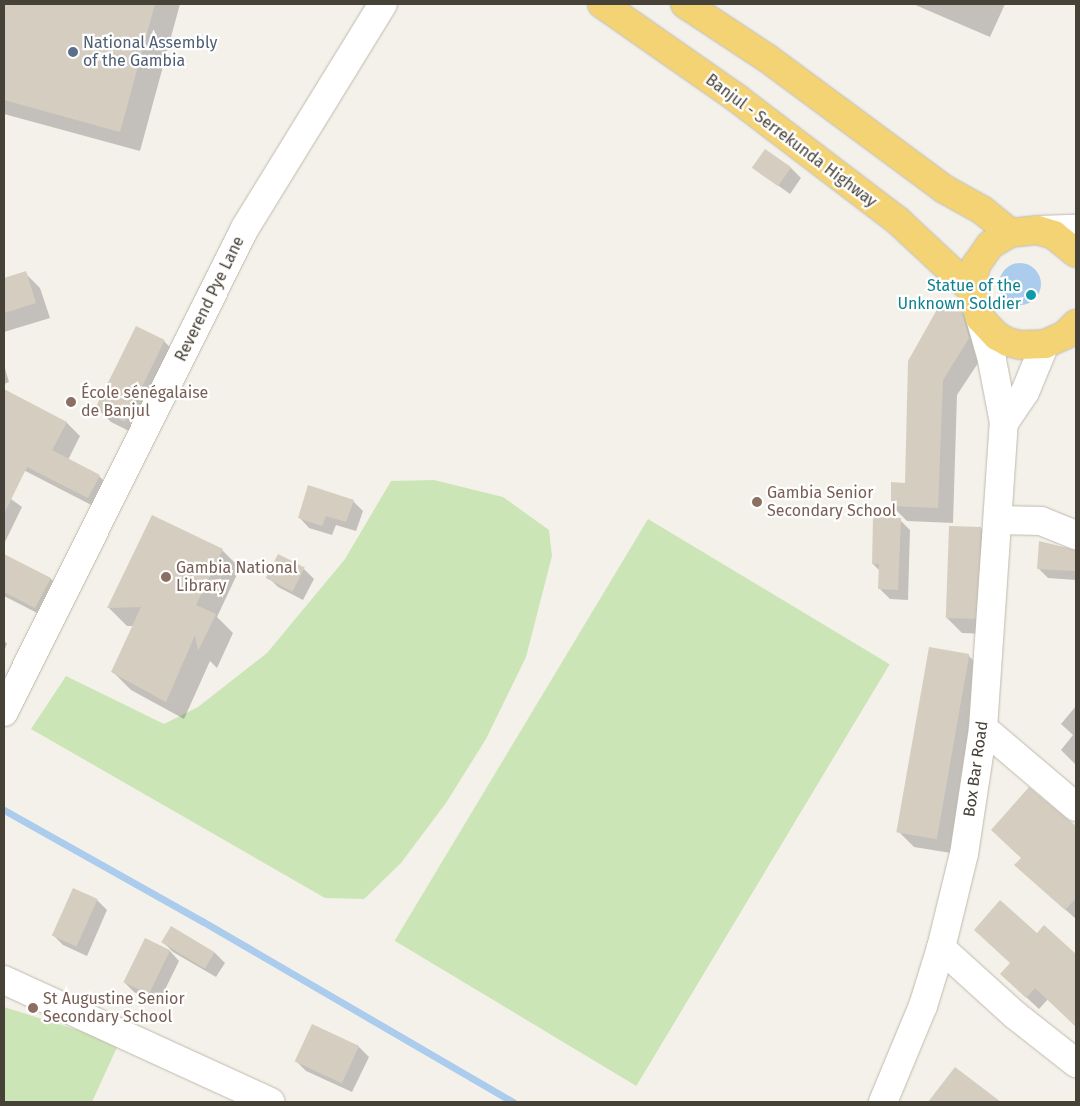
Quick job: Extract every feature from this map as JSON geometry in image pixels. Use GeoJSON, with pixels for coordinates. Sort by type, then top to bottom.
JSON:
{"type":"FeatureCollection","features":[{"type":"Feature","properties":{"kind":"highway","name":"Banjul - Serrekunda Highway"},"geometry":{"type":"LineString","coordinates":[[602,4],[738,99],[897,220],[971,289]]}},
{"type":"Feature","properties":{"kind":"highway"},"geometry":{"type":"LineString","coordinates":[[685,4],[767,58],[944,189],[982,210],[1010,233]]}},
{"type":"Feature","properties":{"kind":"highway"},"geometry":{"type":"LineString","coordinates":[[1064,340],[1020,345],[1008,342],[997,336],[980,318],[971,289],[976,265],[990,245],[1010,233],[1038,230],[1054,235],[1076,253]]}},
{"type":"Feature","properties":{"kind":"street","name":"Reverend Pye Lane"},"geometry":{"type":"LineString","coordinates":[[4,712],[245,228],[383,4]]}},
{"type":"Feature","properties":{"kind":"street"},"geometry":{"type":"LineString","coordinates":[[1038,230],[1076,229]]}},
{"type":"Feature","properties":{"kind":"street","name":"Box Bar Road"},"geometry":{"type":"LineString","coordinates":[[883,1102],[923,1006],[941,948],[964,854],[983,728],[1004,423],[992,360],[980,318]]}},
{"type":"Feature","properties":{"kind":"street"},"geometry":{"type":"LineString","coordinates":[[1004,423],[1064,340]]}},
{"type":"Feature","properties":{"kind":"street"},"geometry":{"type":"LineString","coordinates":[[998,520],[1041,522],[1076,535]]}},
{"type":"Feature","properties":{"kind":"street"},"geometry":{"type":"LineString","coordinates":[[983,728],[1076,807]]}},
{"type":"Feature","properties":{"kind":"street"},"geometry":{"type":"LineString","coordinates":[[941,948],[1015,1015],[1076,1063]]}},
{"type":"Feature","properties":{"kind":"street"},"geometry":{"type":"LineString","coordinates":[[4,980],[270,1102]]}},
{"type":"Feature","properties":{"kind":"green space"},"geometry":{"type":"Polygon","coordinates":[[[434,480],[503,497],[549,530],[552,556],[526,657],[486,739],[446,803],[401,863],[364,899],[325,898],[31,729],[66,676],[164,724],[198,707],[267,653],[345,559],[391,481],[434,480]]]}},
{"type":"Feature","properties":{"kind":"green space"},"geometry":{"type":"Polygon","coordinates":[[[648,519],[890,664],[636,1086],[395,941],[648,519]]]}},
{"type":"Feature","properties":{"kind":"green space"},"geometry":{"type":"Polygon","coordinates":[[[4,1007],[119,1043],[92,1102],[4,1102],[4,1007]]]}},
{"type":"Feature","properties":{"kind":"water"},"geometry":{"type":"Polygon","coordinates":[[[1020,263],[1028,265],[1037,273],[1041,284],[1039,292],[1031,301],[1020,305],[1012,303],[1003,295],[999,284],[1001,276],[1009,267],[1020,263]]]}},
{"type":"Feature","properties":{"kind":"building","name":"National Assembly of the Gambia"},"geometry":{"type":"Polygon","coordinates":[[[4,4],[155,4],[120,132],[4,100],[4,4]]]}},
{"type":"Feature","properties":{"kind":"building"},"geometry":{"type":"Polygon","coordinates":[[[765,149],[791,167],[778,186],[752,168],[765,149]]]}},
{"type":"Feature","properties":{"kind":"building"},"geometry":{"type":"Polygon","coordinates":[[[26,271],[36,303],[4,313],[4,278],[26,271]]]}},
{"type":"Feature","properties":{"kind":"building"},"geometry":{"type":"Polygon","coordinates":[[[944,297],[961,309],[969,338],[943,380],[938,508],[891,506],[891,482],[905,483],[908,361],[944,297]]]}},
{"type":"Feature","properties":{"kind":"building"},"geometry":{"type":"Polygon","coordinates":[[[136,326],[165,340],[125,422],[96,408],[136,326]]]}},
{"type":"Feature","properties":{"kind":"building"},"geometry":{"type":"Polygon","coordinates":[[[4,389],[67,422],[52,450],[100,475],[88,498],[27,467],[4,514],[4,389]]]}},
{"type":"Feature","properties":{"kind":"building"},"geometry":{"type":"Polygon","coordinates":[[[308,485],[354,500],[346,522],[326,516],[322,526],[298,518],[308,485]]]}},
{"type":"Feature","properties":{"kind":"building","name":"Gambia National Library"},"geometry":{"type":"Polygon","coordinates":[[[152,515],[223,549],[196,605],[216,614],[198,651],[195,635],[166,702],[111,672],[141,607],[107,608],[152,515]]]}},
{"type":"Feature","properties":{"kind":"building"},"geometry":{"type":"Polygon","coordinates":[[[873,517],[901,518],[898,590],[878,589],[879,564],[872,564],[873,517]]]}},
{"type":"Feature","properties":{"kind":"building"},"geometry":{"type":"Polygon","coordinates":[[[949,526],[981,527],[978,619],[946,618],[949,526]]]}},
{"type":"Feature","properties":{"kind":"building"},"geometry":{"type":"Polygon","coordinates":[[[1039,541],[1076,550],[1076,571],[1037,569],[1039,541]]]}},
{"type":"Feature","properties":{"kind":"building"},"geometry":{"type":"Polygon","coordinates":[[[4,554],[51,578],[35,608],[4,592],[4,554]]]}},
{"type":"Feature","properties":{"kind":"building"},"geometry":{"type":"Polygon","coordinates":[[[278,554],[305,568],[292,592],[266,578],[278,554]]]}},
{"type":"Feature","properties":{"kind":"building"},"geometry":{"type":"Polygon","coordinates":[[[929,647],[969,654],[937,839],[896,832],[929,647]]]}},
{"type":"Feature","properties":{"kind":"building"},"geometry":{"type":"Polygon","coordinates":[[[1029,787],[1076,826],[1076,898],[1065,910],[1014,865],[1021,858],[991,830],[1029,787]]]}},
{"type":"Feature","properties":{"kind":"building"},"geometry":{"type":"Polygon","coordinates":[[[73,888],[98,899],[77,946],[52,936],[73,888]]]}},
{"type":"Feature","properties":{"kind":"building"},"geometry":{"type":"Polygon","coordinates":[[[1000,900],[1037,933],[1044,925],[1076,954],[1076,1027],[1035,988],[1026,998],[1000,974],[1010,963],[974,930],[1000,900]]]}},
{"type":"Feature","properties":{"kind":"building"},"geometry":{"type":"Polygon","coordinates":[[[171,926],[215,952],[205,969],[161,942],[171,926]]]}},
{"type":"Feature","properties":{"kind":"building"},"geometry":{"type":"Polygon","coordinates":[[[145,938],[170,950],[149,994],[124,982],[145,938]]]}},
{"type":"Feature","properties":{"kind":"building"},"geometry":{"type":"Polygon","coordinates":[[[312,1024],[359,1046],[342,1083],[295,1061],[312,1024]]]}},
{"type":"Feature","properties":{"kind":"building"},"geometry":{"type":"Polygon","coordinates":[[[955,1067],[1001,1102],[928,1102],[955,1067]]]}},
{"type":"Feature","properties":{"kind":"waterway"},"geometry":{"type":"LineString","coordinates":[[4,810],[202,921],[513,1102]]}},
{"type":"Feature","properties":{"kind":"place","name":"National Assembly of the Gambia"},"geometry":{"type":"Point","coordinates":[73,52]}},
{"type":"Feature","properties":{"kind":"place","name":"Statue of the Unknown Soldier"},"geometry":{"type":"Point","coordinates":[1031,295]}},
{"type":"Feature","properties":{"kind":"place","name":"École sénégalaise de Banjul"},"geometry":{"type":"Point","coordinates":[71,402]}},
{"type":"Feature","properties":{"kind":"place","name":"Gambia Senior Secondary School"},"geometry":{"type":"Point","coordinates":[757,502]}},
{"type":"Feature","properties":{"kind":"place","name":"Gambia National Library"},"geometry":{"type":"Point","coordinates":[166,577]}},
{"type":"Feature","properties":{"kind":"place","name":"St Augustine Senior Secondary School"},"geometry":{"type":"Point","coordinates":[33,1008]}}]}
